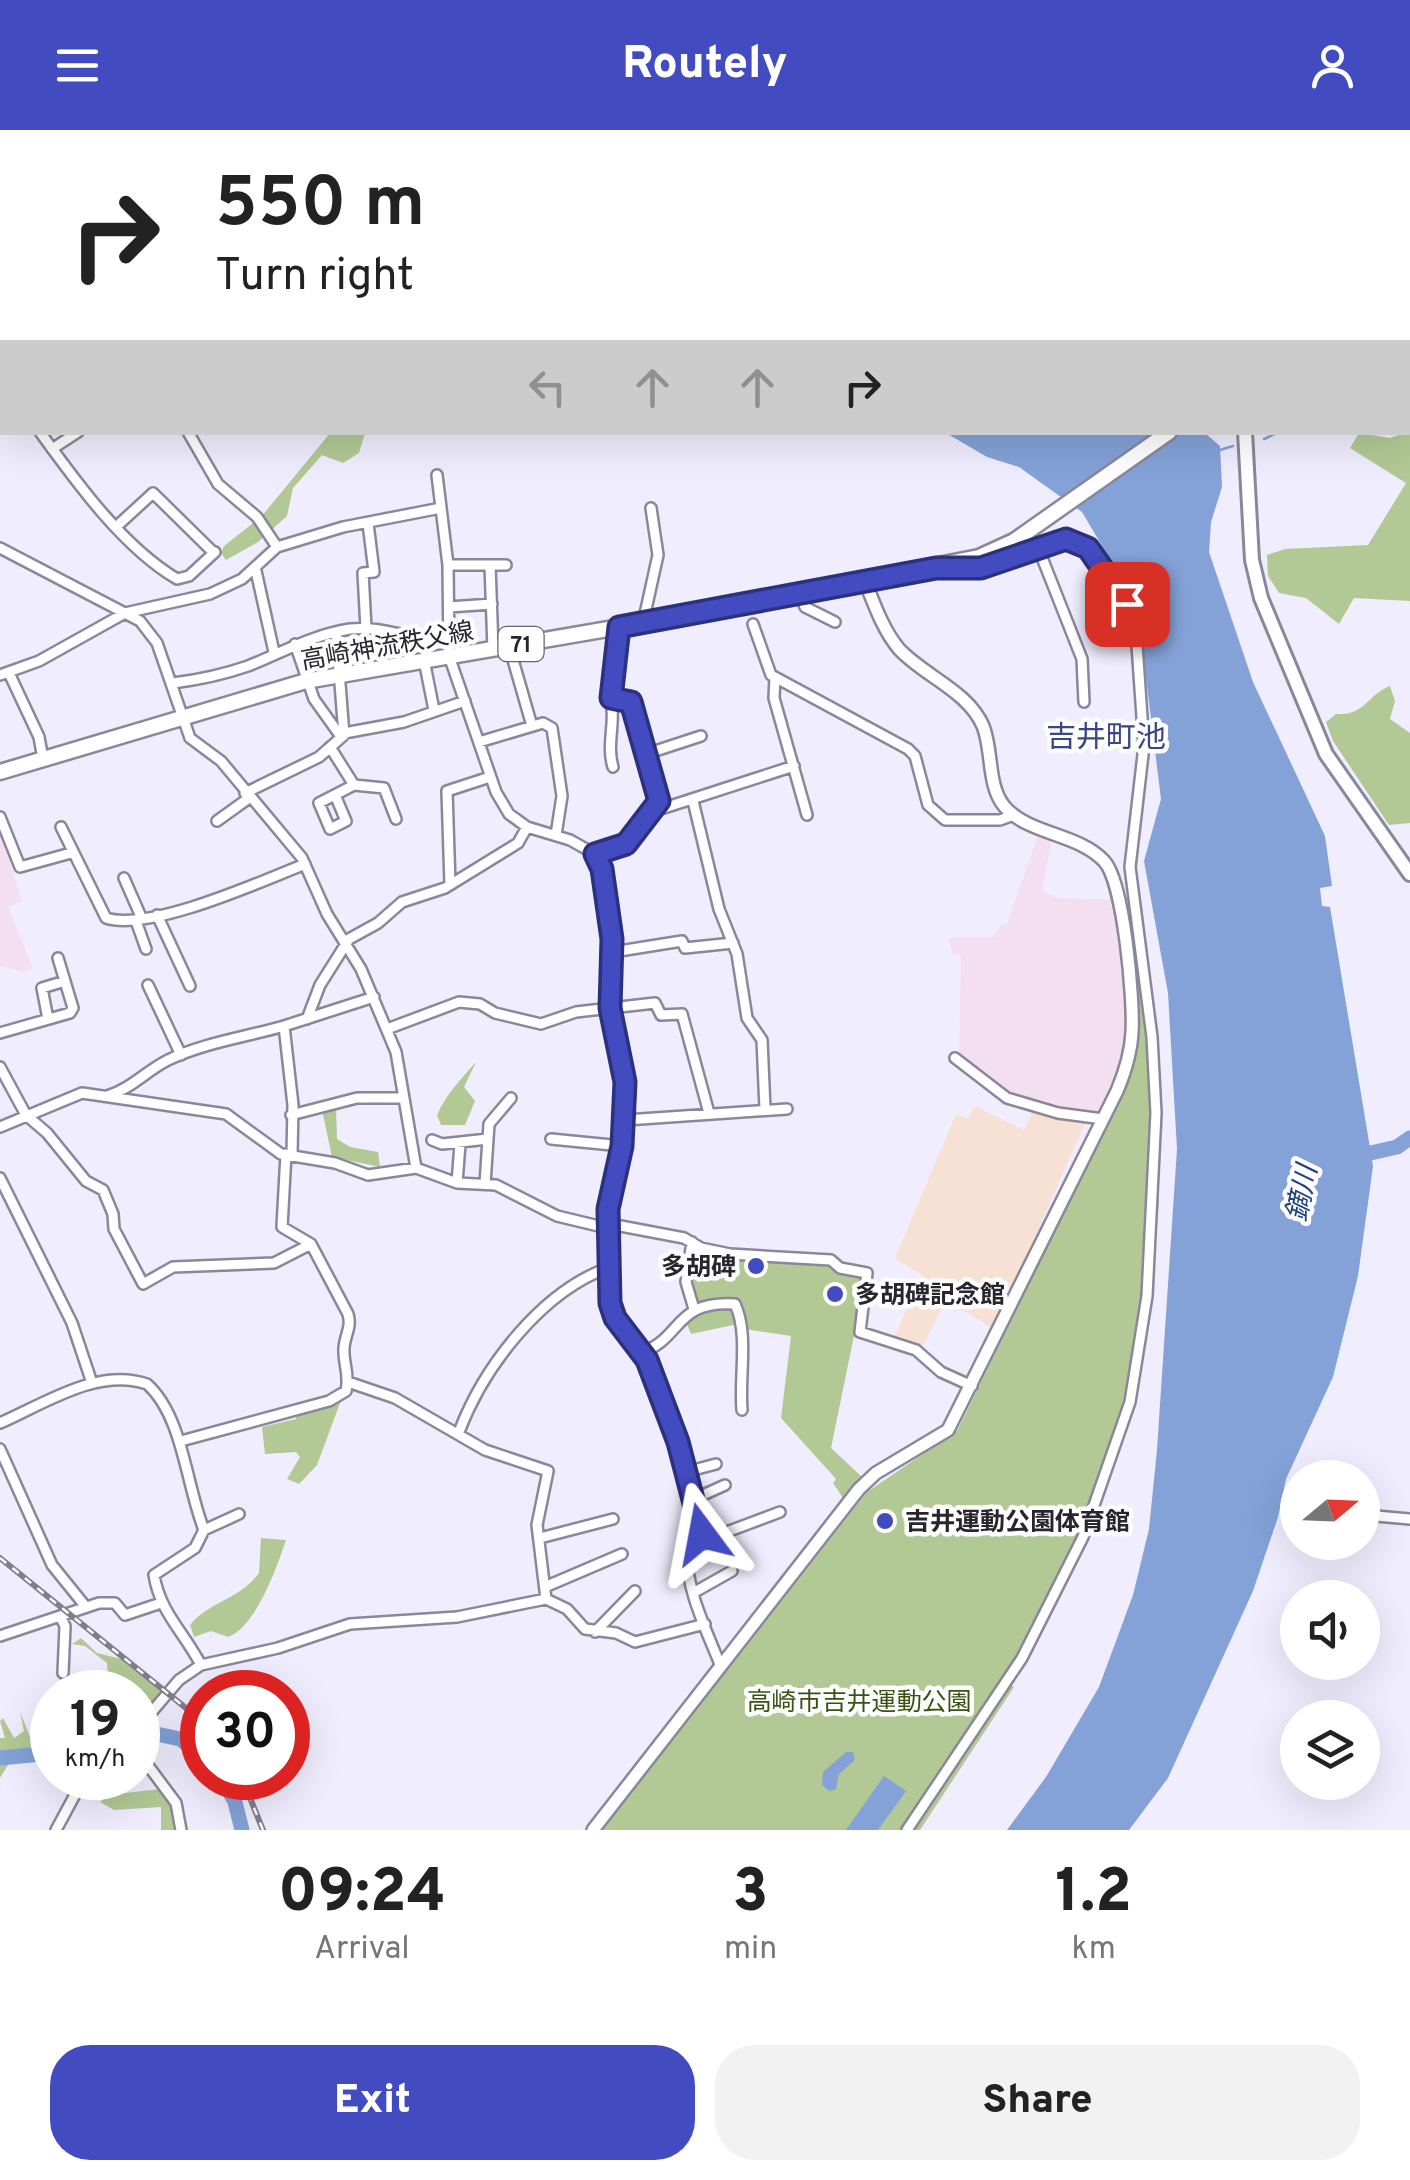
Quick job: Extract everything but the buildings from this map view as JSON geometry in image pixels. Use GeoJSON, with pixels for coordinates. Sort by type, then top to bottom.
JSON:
{"type":"FeatureCollection","features":[{"type":"Feature","properties":{"kind":"main road","name":"高崎神流秩父線"},"geometry":{"type":"LineString","coordinates":[[0,772],[306,681],[936,568],[991,552],[1042,523],[1165,435]]}},
{"type":"Feature","properties":{"kind":"main road"},"geometry":{"type":"LineString","coordinates":[[1245,435],[1252,560],[1261,598],[1326,754],[1410,874]]}},
{"type":"Feature","properties":{"kind":"street"},"geometry":{"type":"LineString","coordinates":[[42,435],[118,526],[166,573],[176,579],[189,576],[214,552],[153,493],[118,526]]}},
{"type":"Feature","properties":{"kind":"street"},"geometry":{"type":"LineString","coordinates":[[52,449],[73,435]]}},
{"type":"Feature","properties":{"kind":"street"},"geometry":{"type":"LineString","coordinates":[[190,435],[218,484],[257,517],[277,547]]}},
{"type":"Feature","properties":{"kind":"street"},"geometry":{"type":"LineString","coordinates":[[437,475],[448,565],[449,656],[490,777],[509,814],[527,827],[556,835],[595,854],[602,869],[613,952],[610,1008],[625,1082],[626,1120],[610,1189],[611,1311],[641,1353],[686,1472],[702,1534],[708,1539],[780,1512]]}},
{"type":"Feature","properties":{"kind":"street"},"geometry":{"type":"LineString","coordinates":[[43,759],[39,737],[5,674],[125,613],[210,594],[256,572],[277,547],[441,508]]}},
{"type":"Feature","properties":{"kind":"street"},"geometry":{"type":"LineString","coordinates":[[644,623],[658,555],[651,508]]}},
{"type":"Feature","properties":{"kind":"street"},"geometry":{"type":"LineString","coordinates":[[366,628],[363,573],[374,572],[375,561],[368,524]]}},
{"type":"Feature","properties":{"kind":"street"},"geometry":{"type":"LineString","coordinates":[[907,1830],[1031,1644],[1083,1537],[1130,1402],[1152,1250],[1155,1083],[1130,867],[1144,746],[1136,645],[1127,604],[1088,548],[1066,539],[970,570],[936,568]]}},
{"type":"Feature","properties":{"kind":"street"},"geometry":{"type":"LineString","coordinates":[[0,548],[140,621],[157,643],[194,742],[221,761],[247,796],[284,832],[305,864],[387,1029],[399,1063],[416,1168]]}},
{"type":"Feature","properties":{"kind":"street"},"geometry":{"type":"LineString","coordinates":[[1039,550],[1082,659],[1084,702]]}},
{"type":"Feature","properties":{"kind":"street"},"geometry":{"type":"LineString","coordinates":[[448,565],[506,565]]}},
{"type":"Feature","properties":{"kind":"street"},"geometry":{"type":"LineString","coordinates":[[490,565],[493,649]]}},
{"type":"Feature","properties":{"kind":"street"},"geometry":{"type":"LineString","coordinates":[[256,572],[274,652]]}},
{"type":"Feature","properties":{"kind":"street"},"geometry":{"type":"LineString","coordinates":[[189,576],[210,594]]}},
{"type":"Feature","properties":{"kind":"street"},"geometry":{"type":"LineString","coordinates":[[592,1830],[859,1488],[876,1473],[948,1430],[1124,1073],[1132,1034],[1116,888],[1107,863],[1088,848],[1014,815],[1002,804],[982,725],[970,706],[900,649],[881,620],[865,581]]}},
{"type":"Feature","properties":{"kind":"street"},"geometry":{"type":"LineString","coordinates":[[798,592],[805,607],[835,622]]}},
{"type":"Feature","properties":{"kind":"street"},"geometry":{"type":"LineString","coordinates":[[449,607],[492,604]]}},
{"type":"Feature","properties":{"kind":"street"},"geometry":{"type":"LineString","coordinates":[[753,624],[775,677],[774,698],[807,815]]}},
{"type":"Feature","properties":{"kind":"street"},"geometry":{"type":"LineString","coordinates":[[613,767],[609,747],[616,723],[611,698],[619,627]]}},
{"type":"Feature","properties":{"kind":"street"},"geometry":{"type":"LineString","coordinates":[[172,684],[239,669],[274,652],[336,632],[366,628],[424,641],[449,640]]}},
{"type":"Feature","properties":{"kind":"street"},"geometry":{"type":"LineString","coordinates":[[336,632],[344,735]]}},
{"type":"Feature","properties":{"kind":"street"},"geometry":{"type":"LineString","coordinates":[[295,644],[306,681],[328,720],[344,735]]}},
{"type":"Feature","properties":{"kind":"street"},"geometry":{"type":"LineString","coordinates":[[509,646],[532,726]]}},
{"type":"Feature","properties":{"kind":"street"},"geometry":{"type":"LineString","coordinates":[[424,660],[434,710]]}},
{"type":"Feature","properties":{"kind":"street"},"geometry":{"type":"LineString","coordinates":[[775,677],[908,749],[915,756],[928,805],[944,820],[1000,820],[1014,815]]}},
{"type":"Feature","properties":{"kind":"street"},"geometry":{"type":"LineString","coordinates":[[611,698],[631,702],[658,805]]}},
{"type":"Feature","properties":{"kind":"street"},"geometry":{"type":"LineString","coordinates":[[217,821],[247,796],[312,762],[344,735],[404,722],[464,701]]}},
{"type":"Feature","properties":{"kind":"street"},"geometry":{"type":"LineString","coordinates":[[479,742],[548,724],[554,734],[562,796],[556,835]]}},
{"type":"Feature","properties":{"kind":"street"},"geometry":{"type":"LineString","coordinates":[[646,754],[700,736]]}},
{"type":"Feature","properties":{"kind":"street"},"geometry":{"type":"LineString","coordinates":[[330,746],[354,785]]}},
{"type":"Feature","properties":{"kind":"street"},"geometry":{"type":"LineString","coordinates":[[658,805],[664,808],[693,800],[794,766]]}},
{"type":"Feature","properties":{"kind":"street"},"geometry":{"type":"LineString","coordinates":[[450,884],[447,791],[490,777]]}},
{"type":"Feature","properties":{"kind":"street"},"geometry":{"type":"LineString","coordinates":[[335,795],[354,785],[384,788],[396,819]]}},
{"type":"Feature","properties":{"kind":"street"},"geometry":{"type":"LineString","coordinates":[[693,800],[719,910],[734,943],[748,1018],[763,1046],[764,1109]]}},
{"type":"Feature","properties":{"kind":"street"},"geometry":{"type":"LineString","coordinates":[[595,854],[626,844],[658,805]]}},
{"type":"Feature","properties":{"kind":"street"},"geometry":{"type":"LineString","coordinates":[[0,817],[20,867],[72,852]]}},
{"type":"Feature","properties":{"kind":"street"},"geometry":{"type":"LineString","coordinates":[[307,1019],[320,986],[345,943],[407,900],[450,884],[518,842],[527,827]]}},
{"type":"Feature","properties":{"kind":"street"},"geometry":{"type":"LineString","coordinates":[[62,828],[106,918],[123,924],[220,899],[305,864]]}},
{"type":"Feature","properties":{"kind":"street"},"geometry":{"type":"LineString","coordinates":[[124,878],[146,949]]}},
{"type":"Feature","properties":{"kind":"street"},"geometry":{"type":"LineString","coordinates":[[157,916],[190,986]]}},
{"type":"Feature","properties":{"kind":"street"},"geometry":{"type":"LineString","coordinates":[[613,952],[682,940],[685,948],[734,943]]}},
{"type":"Feature","properties":{"kind":"street"},"geometry":{"type":"LineString","coordinates":[[0,1033],[73,1008],[58,958]]}},
{"type":"Feature","properties":{"kind":"street"},"geometry":{"type":"LineString","coordinates":[[48,1019],[42,988],[65,980]]}},
{"type":"Feature","properties":{"kind":"street"},"geometry":{"type":"LineString","coordinates":[[148,984],[181,1055]]}},
{"type":"Feature","properties":{"kind":"street"},"geometry":{"type":"LineString","coordinates":[[107,1096],[125,1091],[144,1074],[181,1055],[374,998]]}},
{"type":"Feature","properties":{"kind":"street"},"geometry":{"type":"LineString","coordinates":[[387,1029],[459,1002],[480,1004],[532,1024],[655,1003],[661,1015],[682,1014],[709,1113]]}},
{"type":"Feature","properties":{"kind":"street"},"geometry":{"type":"LineString","coordinates":[[181,1441],[329,1401],[346,1391],[350,1370],[344,1348],[351,1325],[311,1244],[282,1227],[291,1115],[284,1026]]}},
{"type":"Feature","properties":{"kind":"street"},"geometry":{"type":"LineString","coordinates":[[955,1058],[1007,1098],[1058,1113],[1103,1119]]}},
{"type":"Feature","properties":{"kind":"street"},"geometry":{"type":"LineString","coordinates":[[0,1067],[26,1116],[47,1133],[86,1181],[103,1190],[114,1214],[114,1229],[142,1284],[173,1267],[274,1263],[311,1244]]}},
{"type":"Feature","properties":{"kind":"street"},"geometry":{"type":"LineString","coordinates":[[0,1127],[71,1096],[107,1096],[226,1114],[274,1151],[336,1163],[368,1175],[416,1168],[458,1182],[507,1188],[557,1216],[692,1242],[730,1254],[830,1260],[840,1268],[867,1272],[860,1332],[916,1350],[941,1372],[972,1386]]}},
{"type":"Feature","properties":{"kind":"street"},"geometry":{"type":"LineString","coordinates":[[291,1115],[357,1098],[402,1098]]}},
{"type":"Feature","properties":{"kind":"street"},"geometry":{"type":"LineString","coordinates":[[485,1184],[492,1116],[511,1098]]}},
{"type":"Feature","properties":{"kind":"street"},"geometry":{"type":"LineString","coordinates":[[626,1120],[787,1108]]}},
{"type":"Feature","properties":{"kind":"street"},"geometry":{"type":"LineString","coordinates":[[550,1138],[622,1146]]}},
{"type":"Feature","properties":{"kind":"street"},"geometry":{"type":"LineString","coordinates":[[432,1140],[460,1144],[488,1139]]}},
{"type":"Feature","properties":{"kind":"street"},"geometry":{"type":"LineString","coordinates":[[458,1182],[460,1144]]}},
{"type":"Feature","properties":{"kind":"street"},"geometry":{"type":"LineString","coordinates":[[0,1178],[72,1323],[92,1383]]}},
{"type":"Feature","properties":{"kind":"street"},"geometry":{"type":"LineString","coordinates":[[692,1242],[686,1282],[694,1308]]}},
{"type":"Feature","properties":{"kind":"street"},"geometry":{"type":"LineString","coordinates":[[459,1432],[475,1394],[515,1339],[564,1292],[610,1267]]}},
{"type":"Feature","properties":{"kind":"street"},"geometry":{"type":"LineString","coordinates":[[641,1353],[657,1345],[694,1308],[713,1304],[737,1307],[743,1330],[739,1366],[742,1410]]}},
{"type":"Feature","properties":{"kind":"street"},"geometry":{"type":"LineString","coordinates":[[0,1423],[92,1383],[118,1378],[147,1384],[181,1441],[181,1459],[204,1530]]}},
{"type":"Feature","properties":{"kind":"street"},"geometry":{"type":"LineString","coordinates":[[348,1382],[395,1398],[485,1450],[548,1470],[537,1525],[546,1599]]}},
{"type":"Feature","properties":{"kind":"street"},"geometry":{"type":"LineString","coordinates":[[0,1449],[52,1566],[86,1607]]}},
{"type":"Feature","properties":{"kind":"street"},"geometry":{"type":"LineString","coordinates":[[686,1472],[716,1464]]}},
{"type":"Feature","properties":{"kind":"street"},"geometry":{"type":"LineString","coordinates":[[694,1499],[725,1485]]}},
{"type":"Feature","properties":{"kind":"street"},"geometry":{"type":"LineString","coordinates":[[201,1665],[182,1628],[158,1604],[154,1575],[195,1548],[204,1530],[238,1514]]}},
{"type":"Feature","properties":{"kind":"street"},"geometry":{"type":"LineString","coordinates":[[1380,1517],[1410,1520]]}},
{"type":"Feature","properties":{"kind":"street"},"geometry":{"type":"LineString","coordinates":[[540,1538],[613,1519]]}},
{"type":"Feature","properties":{"kind":"street"},"geometry":{"type":"LineString","coordinates":[[702,1534],[686,1547],[693,1592],[721,1667]]}},
{"type":"Feature","properties":{"kind":"street"},"geometry":{"type":"LineString","coordinates":[[547,1586],[622,1554]]}},
{"type":"Feature","properties":{"kind":"street"},"geometry":{"type":"LineString","coordinates":[[693,1592],[732,1571]]}},
{"type":"Feature","properties":{"kind":"street"},"geometry":{"type":"LineString","coordinates":[[595,1632],[635,1591]]}},
{"type":"Feature","properties":{"kind":"street"},"geometry":{"type":"LineString","coordinates":[[160,1702],[179,1680],[201,1665],[278,1648],[350,1624],[457,1617],[546,1599],[595,1632],[616,1633],[635,1642],[705,1624]]}},
{"type":"Feature","properties":{"kind":"street"},"geometry":{"type":"LineString","coordinates":[[0,1636],[107,1602],[125,1615],[158,1604]]}},
{"type":"Feature","properties":{"kind":"street"},"geometry":{"type":"LineString","coordinates":[[60,1616],[65,1626],[63,1670]]}},
{"type":"Feature","properties":{"kind":"street"},"geometry":{"type":"LineString","coordinates":[[160,1782],[176,1803],[181,1830]]}},
{"type":"Feature","properties":{"kind":"street"},"geometry":{"type":"LineString","coordinates":[[56,1830],[72,1800]]}},
{"type":"Feature","properties":{"kind":"shaded area"},"geometry":{"type":"Polygon","coordinates":[[[0,831],[22,901],[8,907],[33,968],[24,972],[0,966],[0,831]]]}},
{"type":"Feature","properties":{"kind":"shaded area"},"geometry":{"type":"Polygon","coordinates":[[[1039,833],[1052,838],[1042,891],[1057,898],[1114,900],[1128,1031],[1118,1077],[1100,1116],[1008,1097],[959,1054],[961,955],[953,954],[949,941],[952,937],[994,937],[1002,924],[1007,924],[1039,833]]]}},
{"type":"Feature","properties":{"kind":"shaded area"},"geometry":{"type":"Polygon","coordinates":[[[974,1106],[1024,1130],[1034,1109],[1087,1119],[994,1329],[946,1300],[922,1347],[894,1338],[922,1275],[895,1258],[956,1114],[968,1119],[974,1106]]]}},
{"type":"Feature","properties":{"kind":"green space"},"geometry":{"type":"Polygon","coordinates":[[[328,435],[364,435],[359,453],[343,463],[322,455],[293,488],[287,516],[258,542],[226,560],[221,553],[224,546],[262,516],[328,435]]]}},
{"type":"Feature","properties":{"kind":"green space"},"geometry":{"type":"Polygon","coordinates":[[[1358,435],[1410,435],[1410,601],[1354,598],[1339,624],[1306,598],[1279,593],[1268,576],[1267,555],[1285,549],[1368,545],[1406,483],[1350,448],[1358,435]]]}},
{"type":"Feature","properties":{"kind":"green space"},"geometry":{"type":"Polygon","coordinates":[[[331,635],[337,668],[307,675],[299,645],[331,635]]]}},
{"type":"Feature","properties":{"kind":"green space"},"geometry":{"type":"Polygon","coordinates":[[[1390,686],[1395,701],[1390,719],[1410,733],[1410,823],[1389,825],[1333,741],[1326,722],[1336,714],[1353,712],[1390,686]]]}},
{"type":"Feature","properties":{"kind":"green space","name":"高崎市吉井運動公園"},"geometry":{"type":"Polygon","coordinates":[[[1135,974],[1146,974],[1159,1201],[1142,1361],[1106,1487],[1051,1612],[1009,1684],[1014,1687],[920,1830],[602,1830],[867,1492],[957,1431],[1131,1075],[1139,1035],[1135,974]]]}},
{"type":"Feature","properties":{"kind":"green space"},"geometry":{"type":"Polygon","coordinates":[[[476,1062],[464,1087],[475,1101],[465,1125],[441,1125],[437,1115],[441,1107],[476,1062]]]}},
{"type":"Feature","properties":{"kind":"green space"},"geometry":{"type":"Polygon","coordinates":[[[336,1108],[337,1139],[350,1147],[378,1152],[380,1167],[332,1157],[322,1110],[336,1108]]]}},
{"type":"Feature","properties":{"kind":"green space"},"geometry":{"type":"Polygon","coordinates":[[[707,1252],[829,1263],[866,1277],[831,1448],[862,1477],[843,1498],[833,1483],[836,1479],[781,1418],[791,1336],[745,1329],[743,1323],[691,1334],[686,1322],[699,1305],[688,1285],[693,1260],[707,1252]]]}},
{"type":"Feature","properties":{"kind":"green space"},"geometry":{"type":"Polygon","coordinates":[[[343,1395],[317,1465],[299,1484],[287,1479],[300,1457],[296,1452],[265,1454],[262,1427],[296,1419],[299,1404],[343,1395]]]}},
{"type":"Feature","properties":{"kind":"green space"},"geometry":{"type":"Polygon","coordinates":[[[261,1538],[286,1540],[271,1580],[248,1621],[228,1637],[211,1631],[194,1637],[190,1625],[198,1617],[243,1589],[259,1573],[261,1538]]]}},
{"type":"Feature","properties":{"kind":"green space"},"geometry":{"type":"Polygon","coordinates":[[[81,1638],[97,1653],[121,1659],[137,1670],[107,1670],[107,1663],[85,1646],[72,1644],[81,1638]]]}},
{"type":"Feature","properties":{"kind":"green space"},"geometry":{"type":"Polygon","coordinates":[[[20,1712],[30,1737],[30,1750],[16,1752],[0,1778],[0,1738],[5,1738],[0,1721],[3,1718],[14,1738],[24,1731],[20,1712]]]}},
{"type":"Feature","properties":{"kind":"green space"},"geometry":{"type":"Polygon","coordinates":[[[160,1789],[172,1805],[175,1830],[161,1830],[161,1807],[114,1810],[100,1802],[160,1800],[160,1789]]]}},
{"type":"Feature","properties":{"kind":"water","name":"鏑川"},"geometry":{"type":"Polygon","coordinates":[[[949,435],[1207,435],[1220,446],[1222,487],[1211,522],[1209,552],[1253,682],[1325,836],[1332,886],[1320,888],[1322,906],[1330,907],[1373,1166],[1358,1276],[1333,1377],[1295,1460],[1280,1460],[1280,1508],[1253,1591],[1168,1778],[1129,1830],[1007,1830],[1046,1777],[1099,1687],[1133,1595],[1149,1529],[1157,1450],[1177,1149],[1168,993],[1144,861],[1161,799],[1137,605],[1082,512],[1019,467],[987,457],[949,435]]]}},
{"type":"Feature","properties":{"kind":"water"},"geometry":{"type":"Polygon","coordinates":[[[846,1752],[853,1752],[855,1760],[839,1774],[836,1789],[829,1791],[822,1785],[823,1772],[846,1752]]]}},
{"type":"Feature","properties":{"kind":"water"},"geometry":{"type":"Polygon","coordinates":[[[884,1776],[906,1791],[878,1830],[846,1830],[884,1776]]]}},
{"type":"Feature","properties":{"kind":"waterway"},"geometry":{"type":"LineString","coordinates":[[1264,439],[1273,435]]}},
{"type":"Feature","properties":{"kind":"waterway"},"geometry":{"type":"LineString","coordinates":[[1220,450],[1233,446]]}},
{"type":"Feature","properties":{"kind":"waterway"},"geometry":{"type":"LineString","coordinates":[[1353,1157],[1397,1147],[1410,1138]]}},
{"type":"Feature","properties":{"kind":"waterway"},"geometry":{"type":"LineString","coordinates":[[160,1735],[180,1739]]}},
{"type":"Feature","properties":{"kind":"waterway"},"geometry":{"type":"LineString","coordinates":[[0,1758],[30,1755]]}},
{"type":"Feature","properties":{"kind":"waterway"},"geometry":{"type":"LineString","coordinates":[[234,1800],[242,1830]]}},
{"type":"Feature","properties":{"kind":"railway"},"geometry":{"type":"LineString","coordinates":[[0,1558],[180,1703]]}},
{"type":"Feature","properties":{"kind":"railway"},"geometry":{"type":"LineString","coordinates":[[251,1800],[263,1830]]}},
{"type":"Feature","properties":{"kind":"place","name":"多胡碑"},"geometry":{"type":"Point","coordinates":[756,1266]}},
{"type":"Feature","properties":{"kind":"place","name":"多胡碑記念館"},"geometry":{"type":"Point","coordinates":[835,1294]}},
{"type":"Feature","properties":{"kind":"place","name":"吉井運動公園体育館"},"geometry":{"type":"Point","coordinates":[885,1521]}},
{"type":"Feature","properties":{"kind":"district","name":"吉井町池"},"geometry":{"type":"Point","coordinates":[1106,737]}},
{"type":"Feature","properties":{"kind":"route"},"geometry":{"type":"LineString","coordinates":[[702,1534],[678,1442],[647,1360],[615,1318],[610,1303],[608,1209],[626,1120],[625,1082],[610,1008],[612,939],[602,869],[595,854],[626,844],[659,801],[631,702],[611,698],[619,627],[936,568],[981,568],[1066,539],[1088,548],[1127,604]]}}]}
